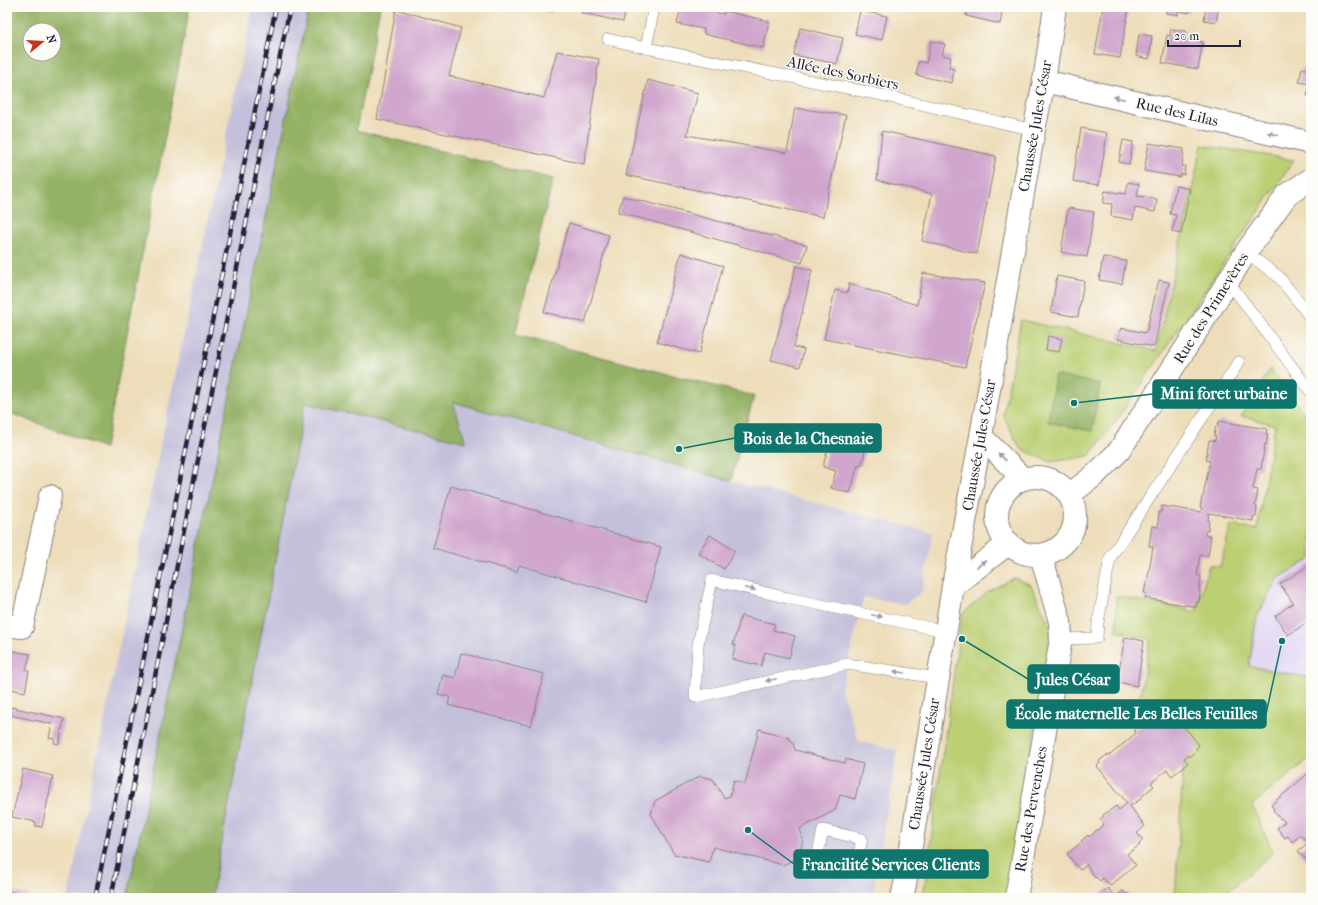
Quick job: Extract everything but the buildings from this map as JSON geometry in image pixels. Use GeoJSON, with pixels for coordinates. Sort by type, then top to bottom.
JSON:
{"type":"FeatureCollection","features":[{"type":"Feature","properties":{"kind":"street","name":"Chaussée Jules César"},"geometry":{"type":"LineString","coordinates":[[905,887],[952,586],[981,436],[1034,130],[1044,81],[1055,7]]}},
{"type":"Feature","properties":{"kind":"street","name":"Rue des Lilas"},"geometry":{"type":"LineString","coordinates":[[1044,81],[1311,143]]}},
{"type":"Feature","properties":{"kind":"street","name":"Rue des Primevères"},"geometry":{"type":"LineString","coordinates":[[1069,495],[1096,475],[1119,452],[1246,252],[1287,195],[1311,179]]}},
{"type":"Feature","properties":{"kind":"street"},"geometry":{"type":"LineString","coordinates":[[981,436],[1023,479]]}},
{"type":"Feature","properties":{"kind":"street"},"geometry":{"type":"LineString","coordinates":[[1044,477],[1063,487],[1069,495],[1074,505],[1075,516],[1073,527],[1069,538],[1062,546],[1052,552],[1041,555],[1023,553],[1008,543],[1001,533],[998,520],[998,507],[1003,495],[1012,485],[1023,479],[1044,477]]}},
{"type":"Feature","properties":{"kind":"street"},"geometry":{"type":"LineString","coordinates":[[7,625],[22,627],[50,496]]}},
{"type":"Feature","properties":{"kind":"street"},"geometry":{"type":"LineString","coordinates":[[952,586],[1008,543]]}},
{"type":"Feature","properties":{"kind":"street","name":"Rue des Pervenches"},"geometry":{"type":"LineString","coordinates":[[1016,898],[1061,639],[1060,622],[1041,555]]}},
{"type":"Feature","properties":{"kind":"lane"},"geometry":{"type":"LineString","coordinates":[[646,48],[654,7]]}},
{"type":"Feature","properties":{"kind":"lane","name":"Allée des Sorbiers"},"geometry":{"type":"LineString","coordinates":[[608,39],[646,48],[872,93],[1034,130]]}},
{"type":"Feature","properties":{"kind":"lane"},"geometry":{"type":"LineString","coordinates":[[1246,252],[1279,277],[1311,318]]}},
{"type":"Feature","properties":{"kind":"lane"},"geometry":{"type":"LineString","coordinates":[[1228,281],[1311,392]]}},
{"type":"Feature","properties":{"kind":"lane"},"geometry":{"type":"LineString","coordinates":[[1061,639],[1097,638],[1098,622],[1110,558],[1239,362]]}},
{"type":"Feature","properties":{"kind":"lane"},"geometry":{"type":"LineString","coordinates":[[938,678],[848,664],[695,697],[698,644],[712,580],[788,598],[945,631]]}},
{"type":"Feature","properties":{"kind":"lane"},"geometry":{"type":"LineString","coordinates":[[823,830],[862,839],[858,857],[855,870],[816,862],[823,830]]}},
{"type":"Feature","properties":{"kind":"lane"},"geometry":{"type":"LineString","coordinates":[[858,857],[905,887]]}},
{"type":"Feature","properties":{"kind":"shaded area"},"geometry":{"type":"Polygon","coordinates":[[[253,7],[309,7],[127,898],[68,898],[156,466],[253,7]]]}},
{"type":"Feature","properties":{"kind":"shaded area"},"geometry":{"type":"Polygon","coordinates":[[[453,402],[731,481],[933,533],[922,592],[905,604],[864,597],[841,689],[859,742],[898,750],[872,898],[211,898],[305,403],[465,442],[453,402]]]}},
{"type":"Feature","properties":{"kind":"shaded area"},"geometry":{"type":"Polygon","coordinates":[[[1311,559],[1311,678],[1249,666],[1257,617],[1278,579],[1311,559]]]}},
{"type":"Feature","properties":{"kind":"green space"},"geometry":{"type":"Polygon","coordinates":[[[7,7],[190,7],[105,448],[7,412],[7,7]]]}},
{"type":"Feature","properties":{"kind":"green space"},"geometry":{"type":"Polygon","coordinates":[[[309,7],[380,7],[356,130],[553,179],[515,335],[754,396],[731,481],[453,402],[466,442],[305,403],[211,898],[127,898],[309,7]]]}},
{"type":"Feature","properties":{"kind":"green space"},"geometry":{"type":"Polygon","coordinates":[[[527,7],[552,7],[551,12],[527,7]]]}},
{"type":"Feature","properties":{"kind":"green space"},"geometry":{"type":"Polygon","coordinates":[[[1202,145],[1294,160],[1116,421],[1089,456],[1050,462],[1020,448],[1003,415],[1021,320],[1156,351],[1202,145]]]}},
{"type":"Feature","properties":{"kind":"green space"},"geometry":{"type":"Polygon","coordinates":[[[1270,369],[1311,422],[1308,458],[1311,488],[1311,559],[1277,579],[1257,617],[1249,666],[1311,678],[1311,757],[1252,805],[1273,853],[1220,898],[1175,898],[1187,707],[1139,703],[1150,639],[1117,631],[1116,596],[1196,612],[1209,565],[1220,567],[1231,525],[1257,530],[1275,425],[1241,416],[1270,369]]]}},
{"type":"Feature","properties":{"kind":"green space"},"geometry":{"type":"Polygon","coordinates":[[[1055,375],[1100,384],[1092,431],[1048,422],[1055,375]]]}},
{"type":"Feature","properties":{"kind":"green space"},"geometry":{"type":"Polygon","coordinates":[[[1014,578],[1031,585],[1051,628],[1008,898],[923,898],[962,614],[988,592],[1014,578]]]}},
{"type":"Feature","properties":{"kind":"railway"},"geometry":{"type":"LineString","coordinates":[[95,898],[276,7]]}},
{"type":"Feature","properties":{"kind":"railway"},"geometry":{"type":"LineString","coordinates":[[111,898],[290,7]]}},
{"type":"Feature","properties":{"kind":"place","name":"Mini foret urbaine"},"geometry":{"type":"Point","coordinates":[1074,403]}},
{"type":"Feature","properties":{"kind":"place","name":"Bois de la Chesnaie"},"geometry":{"type":"Point","coordinates":[679,449]}},
{"type":"Feature","properties":{"kind":"place","name":"Jules César"},"geometry":{"type":"Point","coordinates":[962,639]}},
{"type":"Feature","properties":{"kind":"place","name":"École maternelle Les Belles Feuilles"},"geometry":{"type":"Point","coordinates":[1282,641]}},
{"type":"Feature","properties":{"kind":"place","name":"Francilité Services Clients"},"geometry":{"type":"Point","coordinates":[748,830]}}]}
